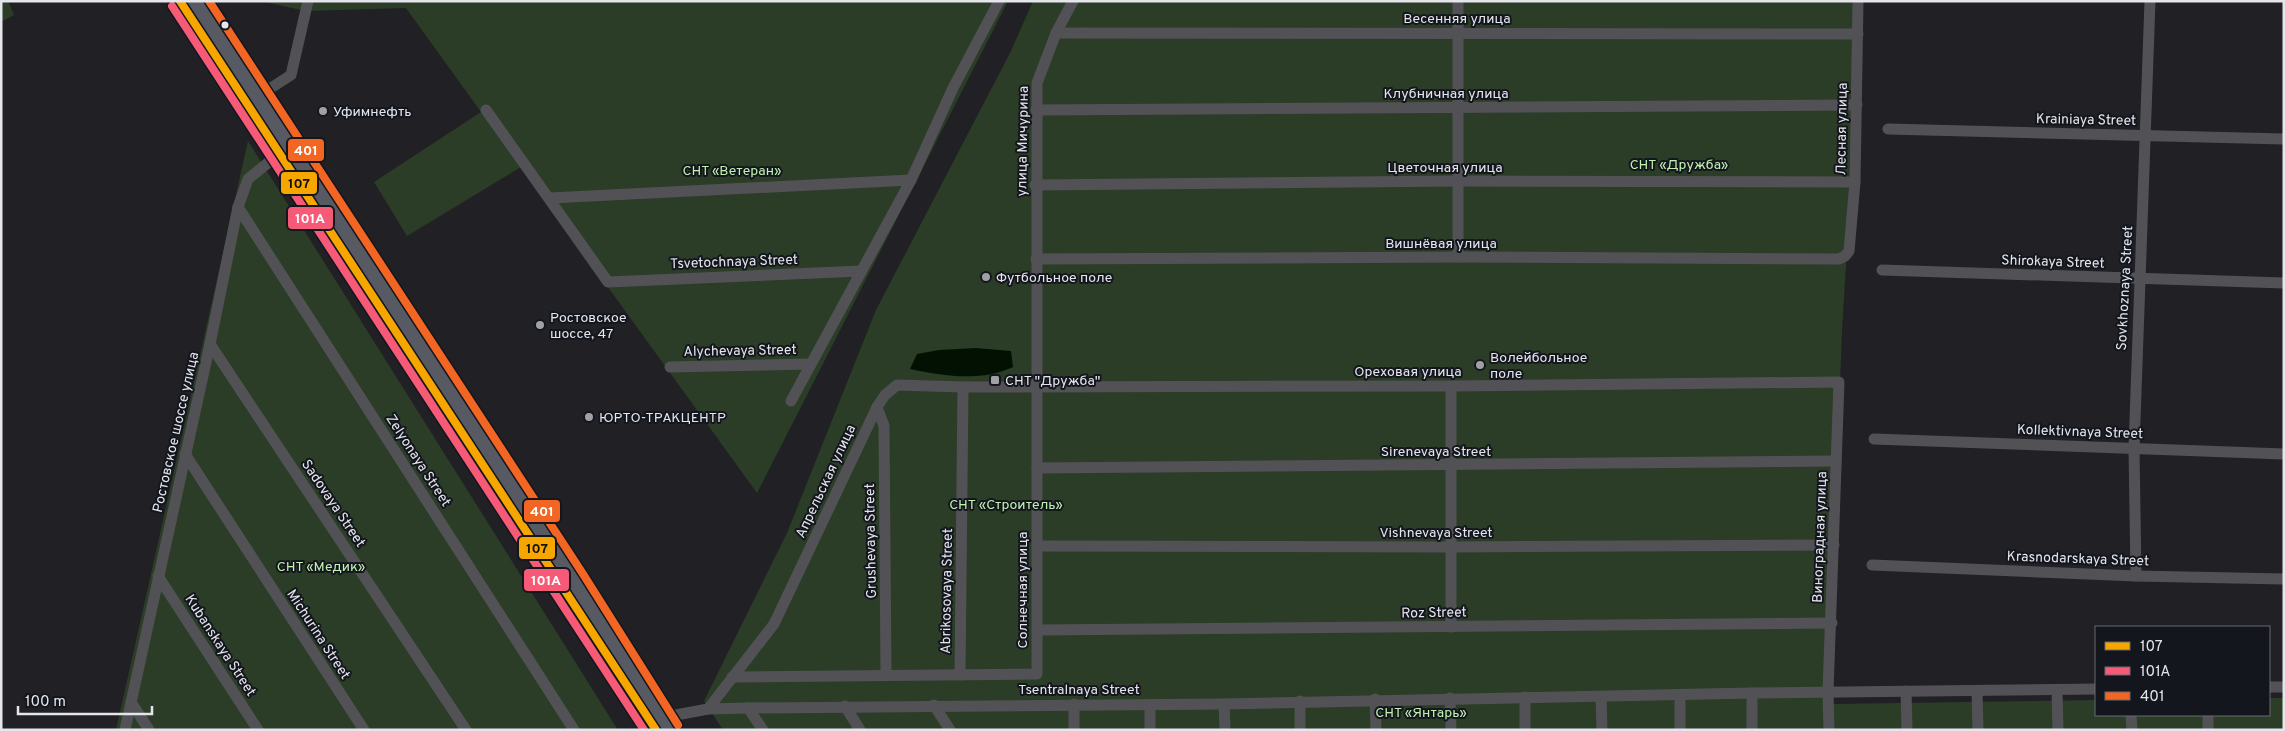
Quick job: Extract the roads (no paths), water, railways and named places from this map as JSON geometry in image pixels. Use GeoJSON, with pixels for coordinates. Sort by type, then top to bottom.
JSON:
{"type":"FeatureCollection","features":[{"type":"Feature","properties":{"kind":"highway"},"geometry":{"type":"LineString","coordinates":[[180,1],[253,100]]}},
{"type":"Feature","properties":{"kind":"highway"},"geometry":{"type":"LineString","coordinates":[[197,1],[253,100],[285,150],[575,579],[665,729]]}},
{"type":"Feature","properties":{"kind":"street"},"geometry":{"type":"LineString","coordinates":[[791,401],[911,180],[953,88],[999,1]]}},
{"type":"Feature","properties":{"kind":"street","name":"улица Мичурина"},"geometry":{"type":"LineString","coordinates":[[1036,386],[1037,83],[1056,33],[1073,1]]}},
{"type":"Feature","properties":{"kind":"street"},"geometry":{"type":"LineString","coordinates":[[1458,1],[1458,257]]}},
{"type":"Feature","properties":{"kind":"street","name":"Лесная улица"},"geometry":{"type":"LineString","coordinates":[[1846,256],[1849,250],[1855,182],[1858,1]]}},
{"type":"Feature","properties":{"kind":"street","name":"Sovkhoznaya Street"},"geometry":{"type":"LineString","coordinates":[[2136,576],[2134,448],[2150,1]]}},
{"type":"Feature","properties":{"kind":"street"},"geometry":{"type":"LineString","coordinates":[[253,100],[291,76],[308,2]]}},
{"type":"Feature","properties":{"kind":"street","name":"Весенняя улица"},"geometry":{"type":"LineString","coordinates":[[1056,33],[1858,34]]}},
{"type":"Feature","properties":{"kind":"street","name":"Клубничная улица"},"geometry":{"type":"LineString","coordinates":[[1036,110],[1857,106]]}},
{"type":"Feature","properties":{"kind":"street"},"geometry":{"type":"LineString","coordinates":[[486,110],[550,198],[911,180]]}},
{"type":"Feature","properties":{"kind":"street","name":"Krainiaya Street"},"geometry":{"type":"LineString","coordinates":[[1888,129],[2284,139]]}},
{"type":"Feature","properties":{"kind":"street","name":"Ростовское шоссе улица"},"geometry":{"type":"LineString","coordinates":[[125,730],[184,454],[210,344],[238,207],[248,179],[285,150]]}},
{"type":"Feature","properties":{"kind":"street","name":"Цветочная улица"},"geometry":{"type":"LineString","coordinates":[[1036,185],[1458,181],[1855,182]]}},
{"type":"Feature","properties":{"kind":"street","name":"Tsvetochnaya Street"},"geometry":{"type":"LineString","coordinates":[[550,198],[608,282],[861,271]]}},
{"type":"Feature","properties":{"kind":"street","name":"Zelyonaya Street"},"geometry":{"type":"LineString","coordinates":[[238,207],[574,730]]}},
{"type":"Feature","properties":{"kind":"street","name":"Вишнёвая улица"},"geometry":{"type":"LineString","coordinates":[[1036,259],[1458,257],[1839,259],[1846,256]]}},
{"type":"Feature","properties":{"kind":"street","name":"Shirokaya Street"},"geometry":{"type":"LineString","coordinates":[[1882,270],[2284,283]]}},
{"type":"Feature","properties":{"kind":"street","name":"Sadovaya Street"},"geometry":{"type":"LineString","coordinates":[[210,344],[466,730]]}},
{"type":"Feature","properties":{"kind":"street","name":"Alychevaya Street"},"geometry":{"type":"LineString","coordinates":[[670,367],[811,364]]}},
{"type":"Feature","properties":{"kind":"street","name":"Ореховая улица"},"geometry":{"type":"LineString","coordinates":[[1036,386],[1451,386],[1839,382]]}},
{"type":"Feature","properties":{"kind":"street","name":"Виноградная улица"},"geometry":{"type":"LineString","coordinates":[[1829,730],[1828,692],[1832,623],[1839,382]]}},
{"type":"Feature","properties":{"kind":"street","name":"Апрельская улица"},"geometry":{"type":"LineString","coordinates":[[708,709],[774,624],[877,408],[885,396],[897,385],[963,387],[1036,386]]}},
{"type":"Feature","properties":{"kind":"street","name":"Солнечная улица"},"geometry":{"type":"LineString","coordinates":[[960,675],[1037,674],[1036,386]]}},
{"type":"Feature","properties":{"kind":"street"},"geometry":{"type":"LineString","coordinates":[[1451,386],[1451,627]]}},
{"type":"Feature","properties":{"kind":"street","name":"Abrikosovaya Street"},"geometry":{"type":"LineString","coordinates":[[960,675],[963,387]]}},
{"type":"Feature","properties":{"kind":"street","name":"Grushevaya Street"},"geometry":{"type":"LineString","coordinates":[[877,408],[884,426],[886,675]]}},
{"type":"Feature","properties":{"kind":"street","name":"Kollektivnaya Street"},"geometry":{"type":"LineString","coordinates":[[1874,439],[2284,454]]}},
{"type":"Feature","properties":{"kind":"street","name":"Michurina Street"},"geometry":{"type":"LineString","coordinates":[[184,454],[364,730]]}},
{"type":"Feature","properties":{"kind":"street","name":"Sirenevaya Street"},"geometry":{"type":"LineString","coordinates":[[1037,468],[1836,462]]}},
{"type":"Feature","properties":{"kind":"street","name":"Vishnevaya Street"},"geometry":{"type":"LineString","coordinates":[[1038,546],[1451,547],[1834,545]]}},
{"type":"Feature","properties":{"kind":"street","name":"Krasnodarskaya Street"},"geometry":{"type":"LineString","coordinates":[[1872,565],[2136,576],[2284,579]]}},
{"type":"Feature","properties":{"kind":"street","name":"Kubanskaya Street"},"geometry":{"type":"LineString","coordinates":[[158,576],[258,730]]}},
{"type":"Feature","properties":{"kind":"street","name":"Roz Street"},"geometry":{"type":"LineString","coordinates":[[1037,630],[1832,623]]}},
{"type":"Feature","properties":{"kind":"street"},"geometry":{"type":"LineString","coordinates":[[732,677],[960,675]]}},
{"type":"Feature","properties":{"kind":"street"},"geometry":{"type":"LineString","coordinates":[[2270,687],[2284,687]]}},
{"type":"Feature","properties":{"kind":"street","name":"Tsentralnaya Street"},"geometry":{"type":"LineString","coordinates":[[665,729],[676,715],[708,709],[934,705],[1224,704],[1525,696],[1601,697],[1752,693],[2095,689]]}},
{"type":"Feature","properties":{"kind":"street"},"geometry":{"type":"LineString","coordinates":[[1977,690],[1978,730]]}},
{"type":"Feature","properties":{"kind":"street"},"geometry":{"type":"LineString","coordinates":[[2057,690],[2058,730]]}},
{"type":"Feature","properties":{"kind":"street"},"geometry":{"type":"LineString","coordinates":[[1906,691],[1906,730]]}},
{"type":"Feature","properties":{"kind":"street"},"geometry":{"type":"LineString","coordinates":[[1752,693],[1752,730]]}},
{"type":"Feature","properties":{"kind":"street"},"geometry":{"type":"LineString","coordinates":[[1680,695],[1680,730]]}},
{"type":"Feature","properties":{"kind":"street"},"geometry":{"type":"LineString","coordinates":[[1525,696],[1526,730]]}},
{"type":"Feature","properties":{"kind":"street"},"geometry":{"type":"LineString","coordinates":[[1601,697],[1602,730]]}},
{"type":"Feature","properties":{"kind":"street"},"geometry":{"type":"LineString","coordinates":[[1450,698],[1451,730]]}},
{"type":"Feature","properties":{"kind":"street"},"geometry":{"type":"LineString","coordinates":[[1375,699],[1376,730]]}},
{"type":"Feature","properties":{"kind":"street"},"geometry":{"type":"LineString","coordinates":[[1300,701],[1300,730]]}},
{"type":"Feature","properties":{"kind":"street"},"geometry":{"type":"LineString","coordinates":[[131,702],[149,730]]}},
{"type":"Feature","properties":{"kind":"street"},"geometry":{"type":"LineString","coordinates":[[1074,704],[1074,730]]}},
{"type":"Feature","properties":{"kind":"street"},"geometry":{"type":"LineString","coordinates":[[1150,704],[1150,730]]}},
{"type":"Feature","properties":{"kind":"street"},"geometry":{"type":"LineString","coordinates":[[1224,704],[1225,730]]}},
{"type":"Feature","properties":{"kind":"street"},"geometry":{"type":"LineString","coordinates":[[934,705],[950,730]]}},
{"type":"Feature","properties":{"kind":"street"},"geometry":{"type":"LineString","coordinates":[[845,706],[860,730]]}},
{"type":"Feature","properties":{"kind":"street"},"geometry":{"type":"LineString","coordinates":[[748,708],[763,730]]}},
{"type":"Feature","properties":{"kind":"street"},"geometry":{"type":"LineString","coordinates":[[2131,716],[2132,730]]}},
{"type":"Feature","properties":{"kind":"street"},"geometry":{"type":"LineString","coordinates":[[2208,716],[2208,730]]}},
{"type":"Feature","properties":{"kind":"place","name":"Уфимнефть"},"geometry":{"type":"Point","coordinates":[323,111]}},
{"type":"Feature","properties":{"kind":"place","name":"Футбольное поле"},"geometry":{"type":"Point","coordinates":[986,277]}},
{"type":"Feature","properties":{"kind":"place","name":"Ростовское шоссе, 47"},"geometry":{"type":"Point","coordinates":[540,325]}},
{"type":"Feature","properties":{"kind":"place","name":"Волейбольное поле"},"geometry":{"type":"Point","coordinates":[1480,365]}},
{"type":"Feature","properties":{"kind":"place","name":"СНТ \"Дружба\""},"geometry":{"type":"Point","coordinates":[995,380]}},
{"type":"Feature","properties":{"kind":"place","name":"ЮРТО-ТРАКЦЕНТР"},"geometry":{"type":"Point","coordinates":[589,417]}},
{"type":"Feature","properties":{"kind":"park label","name":"СНТ «Дружба»"},"geometry":{"type":"Point","coordinates":[1679,164]}},
{"type":"Feature","properties":{"kind":"park label","name":"СНТ «Ветеран»"},"geometry":{"type":"Point","coordinates":[732,170]}},
{"type":"Feature","properties":{"kind":"park label","name":"СНТ «Строитель»"},"geometry":{"type":"Point","coordinates":[1006,504]}},
{"type":"Feature","properties":{"kind":"park label","name":"СНТ «Медик»"},"geometry":{"type":"Point","coordinates":[321,566]}},
{"type":"Feature","properties":{"kind":"park label","name":"СНТ «Янтарь»"},"geometry":{"type":"Point","coordinates":[1421,712]}}]}
